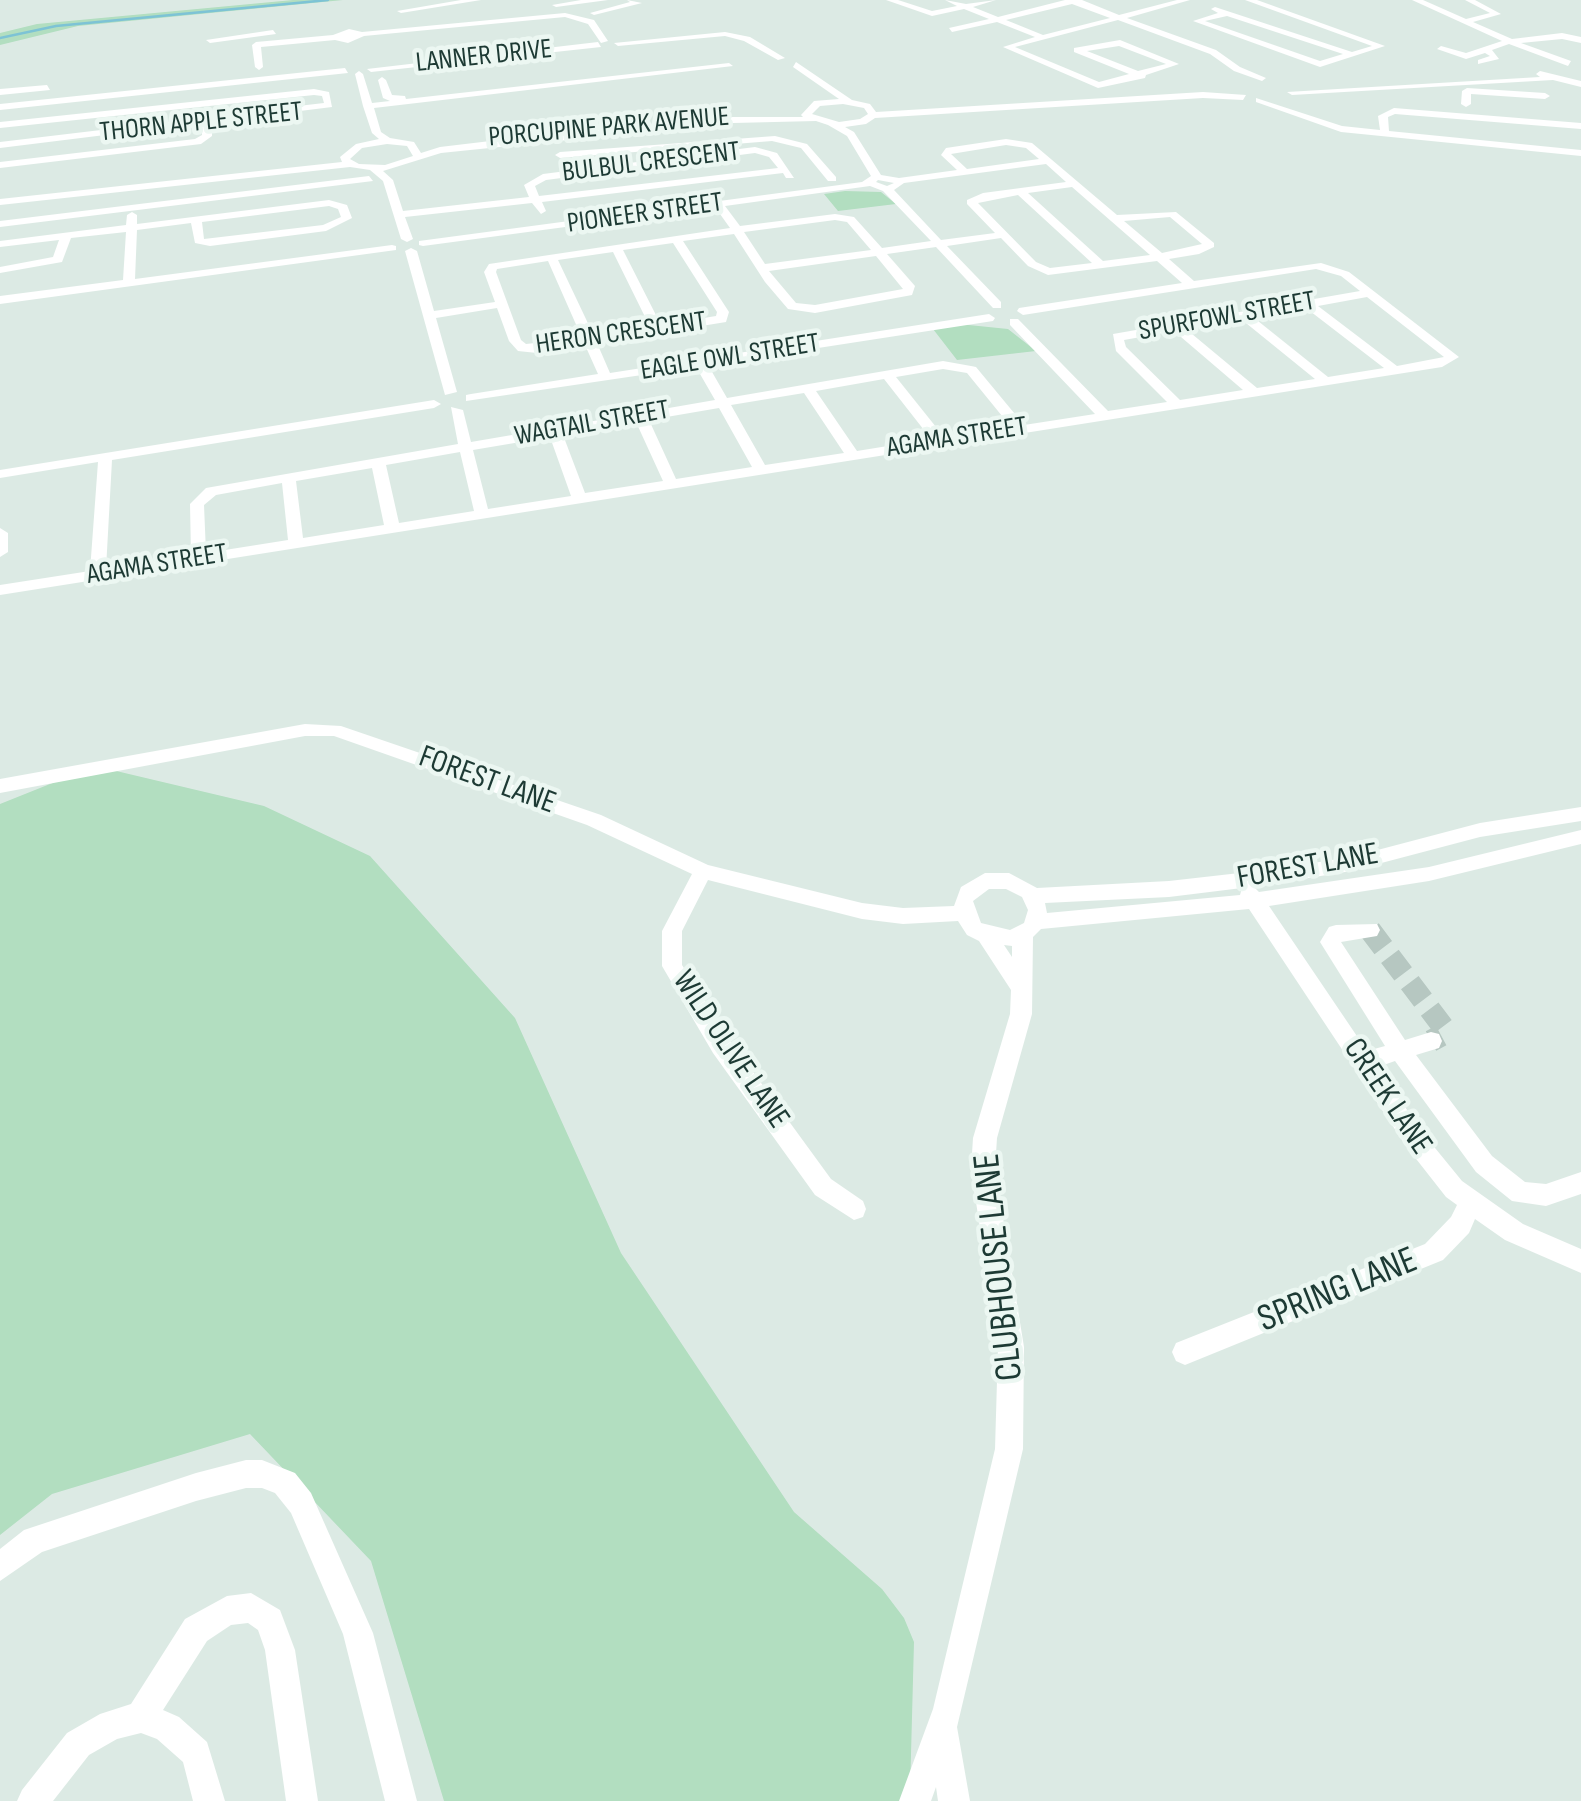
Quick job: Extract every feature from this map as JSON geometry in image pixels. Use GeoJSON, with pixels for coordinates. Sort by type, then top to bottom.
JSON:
{"type":"FeatureCollection","features":[{"type":"Feature","properties":{"kind":"street"},"geometry":{"type":"LineString","coordinates":[[401,11],[478,0]]}},
{"type":"Feature","properties":{"kind":"street"},"geometry":{"type":"LineString","coordinates":[[392,20],[604,0]]}},
{"type":"Feature","properties":{"kind":"street"},"geometry":{"type":"LineString","coordinates":[[594,12],[638,3],[631,0]]}},
{"type":"Feature","properties":{"kind":"street"},"geometry":{"type":"LineString","coordinates":[[890,0],[928,14],[992,0]]}},
{"type":"Feature","properties":{"kind":"street"},"geometry":{"type":"LineString","coordinates":[[949,0],[1142,76]]}},
{"type":"Feature","properties":{"kind":"street"},"geometry":{"type":"LineString","coordinates":[[952,30],[1073,0],[1213,52],[1243,98]]}},
{"type":"Feature","properties":{"kind":"street"},"geometry":{"type":"LineString","coordinates":[[1077,50],[1115,42],[1175,64],[1098,85],[1011,50],[1010,44],[1186,0]]}},
{"type":"Feature","properties":{"kind":"street"},"geometry":{"type":"LineString","coordinates":[[1227,12],[1197,21],[1313,63],[1381,45],[1249,0]]}},
{"type":"Feature","properties":{"kind":"street"},"geometry":{"type":"LineString","coordinates":[[1416,0],[1530,52],[1581,65]]}},
{"type":"Feature","properties":{"kind":"street"},"geometry":{"type":"LineString","coordinates":[[1464,22],[1497,14],[1469,0]]}},
{"type":"Feature","properties":{"kind":"street"},"geometry":{"type":"LineString","coordinates":[[458,2],[471,24]]}},
{"type":"Feature","properties":{"kind":"street"},"geometry":{"type":"LineString","coordinates":[[1208,6],[1354,55]]}},
{"type":"Feature","properties":{"kind":"street"},"geometry":{"type":"LineString","coordinates":[[335,37],[345,32],[362,34],[574,16],[591,22],[627,72]]}},
{"type":"Feature","properties":{"kind":"street"},"geometry":{"type":"LineString","coordinates":[[210,40],[302,28]]}},
{"type":"Feature","properties":{"kind":"street"},"geometry":{"type":"LineString","coordinates":[[254,34],[261,44]]}},
{"type":"Feature","properties":{"kind":"street"},"geometry":{"type":"LineString","coordinates":[[260,68],[254,48],[261,44],[335,37],[348,40],[362,34]]}},
{"type":"Feature","properties":{"kind":"street","name":"LANNER DRIVE"},"geometry":{"type":"LineString","coordinates":[[345,72],[357,66],[371,69],[731,34],[781,58],[778,64],[796,65],[828,91]]}},
{"type":"Feature","properties":{"kind":"street"},"geometry":{"type":"LineString","coordinates":[[1441,49],[1483,56],[1508,42],[1562,36],[1581,40]]}},
{"type":"Feature","properties":{"kind":"street"},"geometry":{"type":"LineString","coordinates":[[348,40],[353,53]]}},
{"type":"Feature","properties":{"kind":"street"},"geometry":{"type":"LineString","coordinates":[[1530,52],[1549,79]]}},
{"type":"Feature","properties":{"kind":"street"},"geometry":{"type":"LineString","coordinates":[[833,125],[868,114],[1230,80],[1262,78],[1278,82],[1568,62]]}},
{"type":"Feature","properties":{"kind":"street"},"geometry":{"type":"LineString","coordinates":[[382,80],[388,98],[392,99],[538,78],[687,66]]}},
{"type":"Feature","properties":{"kind":"street"},"geometry":{"type":"LineString","coordinates":[[368,106],[729,66]]}},
{"type":"Feature","properties":{"kind":"street"},"geometry":{"type":"LineString","coordinates":[[0,107],[345,72],[359,74],[371,69]]}},
{"type":"Feature","properties":{"kind":"street"},"geometry":{"type":"LineString","coordinates":[[359,74],[382,137],[414,150],[388,180]]}},
{"type":"Feature","properties":{"kind":"street"},"geometry":{"type":"LineString","coordinates":[[1259,100],[1549,79],[1579,84]]}},
{"type":"Feature","properties":{"kind":"street"},"geometry":{"type":"LineString","coordinates":[[1278,82],[1289,95],[1291,111]]}},
{"type":"Feature","properties":{"kind":"street"},"geometry":{"type":"LineString","coordinates":[[0,179],[198,142],[208,136],[205,86]]}},
{"type":"Feature","properties":{"kind":"street"},"geometry":{"type":"LineString","coordinates":[[0,92],[47,88]]}},
{"type":"Feature","properties":{"kind":"street"},"geometry":{"type":"LineString","coordinates":[[790,142],[828,91],[868,114],[1184,96],[1243,98],[1291,111],[1329,128],[1581,153]]}},
{"type":"Feature","properties":{"kind":"street"},"geometry":{"type":"LineString","coordinates":[[1466,104],[1467,91],[1545,96]]}},
{"type":"Feature","properties":{"kind":"street","name":"THORN APPLE STREET"},"geometry":{"type":"LineString","coordinates":[[0,145],[329,105],[320,92],[207,104]]}},
{"type":"Feature","properties":{"kind":"street"},"geometry":{"type":"LineString","coordinates":[[1394,98],[1581,113]]}},
{"type":"Feature","properties":{"kind":"street"},"geometry":{"type":"LineString","coordinates":[[812,115],[852,102]]}},
{"type":"Feature","properties":{"kind":"street"},"geometry":{"type":"LineString","coordinates":[[1448,102],[1452,116]]}},
{"type":"Feature","properties":{"kind":"street"},"geometry":{"type":"LineString","coordinates":[[0,125],[207,104]]}},
{"type":"Feature","properties":{"kind":"street"},"geometry":{"type":"LineString","coordinates":[[1385,134],[1386,113],[1581,126]]}},
{"type":"Feature","properties":{"kind":"street"},"geometry":{"type":"LineString","coordinates":[[851,134],[868,114]]}},
{"type":"Feature","properties":{"kind":"street"},"geometry":{"type":"LineString","coordinates":[[812,115],[851,134],[872,180],[887,189],[997,305],[1018,316],[1104,415]]}},
{"type":"Feature","properties":{"kind":"street","name":"PORCUPINE PARK AVENUE"},"geometry":{"type":"LineString","coordinates":[[414,150],[812,115]]}},
{"type":"Feature","properties":{"kind":"street","name":"PORCUPINE PARK AVENUE"},"geometry":{"type":"LineString","coordinates":[[414,150],[812,115]]}},
{"type":"Feature","properties":{"kind":"street"},"geometry":{"type":"LineString","coordinates":[[769,139],[791,125]]}},
{"type":"Feature","properties":{"kind":"street"},"geometry":{"type":"LineString","coordinates":[[0,200],[348,158],[382,137]]}},
{"type":"Feature","properties":{"kind":"street"},"geometry":{"type":"LineString","coordinates":[[536,139],[549,165]]}},
{"type":"Feature","properties":{"kind":"street"},"geometry":{"type":"LineString","coordinates":[[559,154],[769,139],[804,146],[839,178],[807,187]]}},
{"type":"Feature","properties":{"kind":"street"},"geometry":{"type":"LineString","coordinates":[[965,172],[946,154],[948,150],[1018,142],[1048,162],[1191,284]]}},
{"type":"Feature","properties":{"kind":"street"},"geometry":{"type":"LineString","coordinates":[[660,144],[670,161]]}},
{"type":"Feature","properties":{"kind":"street"},"geometry":{"type":"LineString","coordinates":[[0,166],[199,156],[198,150]]}},
{"type":"Feature","properties":{"kind":"street","name":"BULBUL CRESCENT"},"geometry":{"type":"LineString","coordinates":[[549,227],[530,182],[549,165],[670,161],[756,150],[773,155],[807,187]]}},
{"type":"Feature","properties":{"kind":"street"},"geometry":{"type":"LineString","coordinates":[[348,158],[366,176],[388,180]]}},
{"type":"Feature","properties":{"kind":"street"},"geometry":{"type":"LineString","coordinates":[[872,180],[899,181],[1048,162]]}},
{"type":"Feature","properties":{"kind":"street"},"geometry":{"type":"LineString","coordinates":[[0,244],[132,228],[400,165]]}},
{"type":"Feature","properties":{"kind":"street"},"geometry":{"type":"LineString","coordinates":[[399,215],[786,170]]}},
{"type":"Feature","properties":{"kind":"street"},"geometry":{"type":"LineString","coordinates":[[359,194],[366,176]]}},
{"type":"Feature","properties":{"kind":"street"},"geometry":{"type":"LineString","coordinates":[[388,180],[450,392]]}},
{"type":"Feature","properties":{"kind":"street","name":"PIONEER STREET"},"geometry":{"type":"LineString","coordinates":[[408,245],[872,180]]}},
{"type":"Feature","properties":{"kind":"street"},"geometry":{"type":"LineString","coordinates":[[887,189],[896,187],[899,181]]}},
{"type":"Feature","properties":{"kind":"street"},"geometry":{"type":"LineString","coordinates":[[1074,184],[971,200],[1001,235],[1042,270],[1102,266],[1210,245],[1172,214],[1115,218]]}},
{"type":"Feature","properties":{"kind":"street"},"geometry":{"type":"LineString","coordinates":[[1020,190],[1102,266]]}},
{"type":"Feature","properties":{"kind":"street"},"geometry":{"type":"LineString","coordinates":[[129,283],[134,192]]}},
{"type":"Feature","properties":{"kind":"street"},"geometry":{"type":"LineString","coordinates":[[0,224],[133,208],[191,212],[330,203],[343,206],[347,218],[326,228],[210,243],[200,241],[191,212]]}},
{"type":"Feature","properties":{"kind":"street"},"geometry":{"type":"LineString","coordinates":[[718,204],[786,302],[798,308],[908,292],[909,286],[878,252]]}},
{"type":"Feature","properties":{"kind":"street"},"geometry":{"type":"LineString","coordinates":[[78,214],[78,228]]}},
{"type":"Feature","properties":{"kind":"street","name":"HERON CRESCENT"},"geometry":{"type":"LineString","coordinates":[[676,239],[724,316],[715,322],[522,348],[514,342],[490,272],[492,266],[737,230],[843,217],[854,222],[878,252]]}},
{"type":"Feature","properties":{"kind":"street"},"geometry":{"type":"LineString","coordinates":[[762,268],[1001,235]]}},
{"type":"Feature","properties":{"kind":"street"},"geometry":{"type":"LineString","coordinates":[[0,270],[58,260],[66,236]]}},
{"type":"Feature","properties":{"kind":"street"},"geometry":{"type":"LineString","coordinates":[[0,300],[408,245]]}},
{"type":"Feature","properties":{"kind":"street"},"geometry":{"type":"LineString","coordinates":[[616,248],[658,331]]}},
{"type":"Feature","properties":{"kind":"street"},"geometry":{"type":"LineString","coordinates":[[551,256],[606,377]]}},
{"type":"Feature","properties":{"kind":"street","name":"AGAMA STREET"},"geometry":{"type":"LineString","coordinates":[[0,590],[1442,363],[1453,356],[1339,271],[1317,265],[1018,316]]}},
{"type":"Feature","properties":{"kind":"street","name":"SPURFOWL STREET"},"geometry":{"type":"LineString","coordinates":[[1176,404],[1114,340],[1122,334],[1370,293]]}},
{"type":"Feature","properties":{"kind":"street"},"geometry":{"type":"LineString","coordinates":[[1306,303],[1394,370]]}},
{"type":"Feature","properties":{"kind":"street"},"geometry":{"type":"LineString","coordinates":[[429,315],[504,304]]}},
{"type":"Feature","properties":{"kind":"street"},"geometry":{"type":"LineString","coordinates":[[989,318],[986,311],[997,305]]}},
{"type":"Feature","properties":{"kind":"street"},"geometry":{"type":"LineString","coordinates":[[1242,314],[1325,381]]}},
{"type":"Feature","properties":{"kind":"street","name":"EAGLE OWL STREET"},"geometry":{"type":"LineString","coordinates":[[471,398],[1018,316]]}},
{"type":"Feature","properties":{"kind":"street"},"geometry":{"type":"LineString","coordinates":[[1176,326],[1253,392]]}},
{"type":"Feature","properties":{"kind":"street"},"geometry":{"type":"LineString","coordinates":[[700,362],[760,468]]}},
{"type":"Feature","properties":{"kind":"street","name":"WAGTAIL STREET"},"geometry":{"type":"LineString","coordinates":[[198,559],[197,504],[204,494],[554,429],[943,365],[966,367],[1020,429]]}},
{"type":"Feature","properties":{"kind":"street"},"geometry":{"type":"LineString","coordinates":[[887,374],[940,441]]}},
{"type":"Feature","properties":{"kind":"street"},"geometry":{"type":"LineString","coordinates":[[807,388],[852,454]]}},
{"type":"Feature","properties":{"kind":"street"},"geometry":{"type":"LineString","coordinates":[[0,474],[434,404],[456,410],[468,405],[471,398],[450,392],[438,397],[434,404]]}},
{"type":"Feature","properties":{"kind":"street"},"geometry":{"type":"LineString","coordinates":[[456,410],[482,512]]}},
{"type":"Feature","properties":{"kind":"street"},"geometry":{"type":"LineString","coordinates":[[640,415],[671,483]]}},
{"type":"Feature","properties":{"kind":"street"},"geometry":{"type":"LineString","coordinates":[[554,429],[579,497]]}},
{"type":"Feature","properties":{"kind":"street"},"geometry":{"type":"LineString","coordinates":[[98,574],[105,458]]}},
{"type":"Feature","properties":{"kind":"street"},"geometry":{"type":"LineString","coordinates":[[378,462],[392,527]]}},
{"type":"Feature","properties":{"kind":"street"},"geometry":{"type":"LineString","coordinates":[[288,478],[296,543]]}},
{"type":"Feature","properties":{"kind":"street"},"geometry":{"type":"LineString","coordinates":[[0,532],[0,552]]}},
{"type":"Feature","properties":{"kind":"street","name":"FOREST LANE"},"geometry":{"type":"LineString","coordinates":[[0,786],[304,730],[335,730],[417,755],[594,820],[703,872],[862,911],[903,916],[964,913]]}},
{"type":"Feature","properties":{"kind":"street","name":"FOREST LANE"},"geometry":{"type":"LineString","coordinates":[[1029,928],[1247,891],[1480,830],[1581,814]]}},
{"type":"Feature","properties":{"kind":"street","name":"FOREST LANE"},"geometry":{"type":"LineString","coordinates":[[1032,896],[1247,891],[1429,874],[1581,837]]}},
{"type":"Feature","properties":{"kind":"street","name":"WILD OLIVE LANE"},"geometry":{"type":"LineString","coordinates":[[703,872],[672,930],[672,966],[684,992],[815,1177],[831,1197],[854,1210]]}},
{"type":"Feature","properties":{"kind":"street"},"geometry":{"type":"LineString","coordinates":[[986,935],[1012,938],[1029,928],[1038,910],[1032,896],[1009,882],[986,881],[968,892],[964,913],[986,935],[1022,989]]}},
{"type":"Feature","properties":{"kind":"street","name":"CREEK LANE"},"geometry":{"type":"LineString","coordinates":[[1247,891],[1435,1168],[1470,1204],[1514,1232],[1581,1261]]}},
{"type":"Feature","properties":{"kind":"street","name":"CLUBHOUSE LANE"},"geometry":{"type":"LineString","coordinates":[[915,1801],[944,1721],[1009,1449],[1011,1347],[982,1170],[985,1138],[1016,1041],[1029,928]]}},
{"type":"Feature","properties":{"kind":"street"},"geometry":{"type":"LineString","coordinates":[[1370,930],[1336,933],[1330,942],[1401,1052],[1484,1164],[1506,1185],[1535,1196],[1581,1184]]}},
{"type":"Feature","properties":{"kind":"street"},"geometry":{"type":"LineString","coordinates":[[1362,1062],[1431,1041]]}},
{"type":"Feature","properties":{"kind":"street","name":"SPRING LANE"},"geometry":{"type":"LineString","coordinates":[[1185,1352],[1434,1252],[1460,1225],[1470,1204]]}},
{"type":"Feature","properties":{"kind":"street"},"geometry":{"type":"LineString","coordinates":[[0,1568],[34,1540],[196,1487],[246,1474],[262,1474],[286,1483],[300,1503],[358,1633],[401,1801]]}},
{"type":"Feature","properties":{"kind":"street"},"geometry":{"type":"LineString","coordinates":[[140,1717],[196,1630],[227,1611],[251,1608],[270,1620],[280,1650],[302,1801]]}},
{"type":"Feature","properties":{"kind":"street"},"geometry":{"type":"LineString","coordinates":[[33,1801],[78,1744],[112,1725],[140,1717],[168,1728],[196,1753],[208,1801]]}},
{"type":"Feature","properties":{"kind":"street","name":"CLUBHOUSE LANE"},"geometry":{"type":"LineString","coordinates":[[944,1721],[947,1779],[954,1801]]}},
{"type":"Feature","properties":{"kind":"green space"},"geometry":{"type":"Polygon","coordinates":[[[293,0],[343,0],[78,26],[0,45],[0,33],[37,24],[293,0]]]}},
{"type":"Feature","properties":{"kind":"green space"},"geometry":{"type":"Polygon","coordinates":[[[881,192],[896,204],[838,211],[824,194],[881,192]]]}},
{"type":"Feature","properties":{"kind":"green space"},"geometry":{"type":"Polygon","coordinates":[[[959,324],[1008,329],[1036,351],[957,360],[933,329],[959,324]]]}},
{"type":"Feature","properties":{"kind":"green space"},"geometry":{"type":"Polygon","coordinates":[[[112,770],[264,806],[370,856],[515,1018],[621,1253],[794,1512],[882,1589],[904,1618],[914,1642],[910,1792],[903,1801],[444,1801],[371,1561],[250,1434],[52,1494],[0,1535],[0,804],[60,780],[112,770]]]}},
{"type":"Feature","properties":{"kind":"waterway"},"geometry":{"type":"LineString","coordinates":[[0,38],[56,26],[328,0]]}},
{"type":"Feature","properties":{"kind":"tunnel"},"geometry":{"type":"LineString","coordinates":[[1370,930],[1444,1028],[1444,1034],[1431,1041]]}}]}
